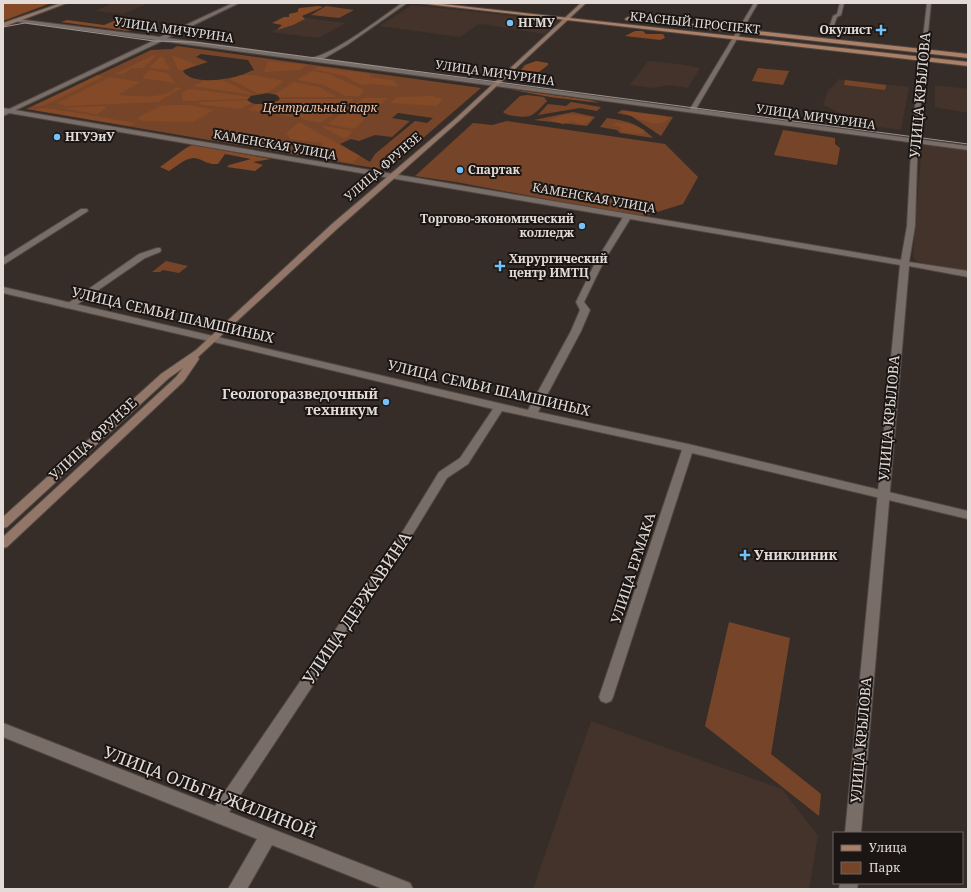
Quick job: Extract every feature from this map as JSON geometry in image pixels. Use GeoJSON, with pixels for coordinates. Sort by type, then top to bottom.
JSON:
{"type":"FeatureCollection","features":[{"type":"Feature","properties":{"kind":"main road"},"geometry":{"type":"LineString","coordinates":[[3,24],[19,20],[65,3]]}},
{"type":"Feature","properties":{"kind":"main road","name":"КРАСНЫЙ ПРОСПЕКТ"},"geometry":{"type":"LineString","coordinates":[[420,3],[736,39],[923,55],[968,56]]}},
{"type":"Feature","properties":{"kind":"main road","name":"УЛИЦА ФРУНЗЕ"},"geometry":{"type":"LineString","coordinates":[[3,524],[165,376],[199,352],[320,240],[584,3]]}},
{"type":"Feature","properties":{"kind":"main road"},"geometry":{"type":"LineString","coordinates":[[566,12],[583,14]]}},
{"type":"Feature","properties":{"kind":"main road","name":"КРАСНЫЙ ПРОСПЕКТ"},"geometry":{"type":"LineString","coordinates":[[625,18],[741,31],[923,55],[968,64]]}},
{"type":"Feature","properties":{"kind":"main road","name":"УЛИЦА ФРУНЗЕ"},"geometry":{"type":"LineString","coordinates":[[3,544],[180,379],[199,352]]}},
{"type":"Feature","properties":{"kind":"street"},"geometry":{"type":"LineString","coordinates":[[5,112],[237,3]]}},
{"type":"Feature","properties":{"kind":"street"},"geometry":{"type":"LineString","coordinates":[[314,60],[321,58],[345,44],[405,3]]}},
{"type":"Feature","properties":{"kind":"street"},"geometry":{"type":"LineString","coordinates":[[692,111],[741,31],[756,3]]}},
{"type":"Feature","properties":{"kind":"street"},"geometry":{"type":"LineString","coordinates":[[830,27],[835,16],[839,15],[842,3]]}},
{"type":"Feature","properties":{"kind":"street","name":"УЛИЦА КРЫЛОВА"},"geometry":{"type":"LineString","coordinates":[[853,832],[882,495],[905,263],[911,226],[914,141],[929,3]]}},
{"type":"Feature","properties":{"kind":"street","name":"УЛИЦА МИЧУРИНА"},"geometry":{"type":"LineString","coordinates":[[19,20],[968,148]]}},
{"type":"Feature","properties":{"kind":"street","name":"КАМЕНСКАЯ УЛИЦА"},"geometry":{"type":"LineString","coordinates":[[5,112],[968,274]]}},
{"type":"Feature","properties":{"kind":"street"},"geometry":{"type":"LineString","coordinates":[[3,262],[84,211]]}},
{"type":"Feature","properties":{"kind":"street"},"geometry":{"type":"LineString","coordinates":[[532,413],[576,331],[585,310],[580,302],[583,295],[600,261],[628,216]]}},
{"type":"Feature","properties":{"kind":"street"},"geometry":{"type":"LineString","coordinates":[[69,306],[142,256],[157,250]]}},
{"type":"Feature","properties":{"kind":"street","name":"УЛИЦА СЕМЬИ ШАМШИНЫХ"},"geometry":{"type":"LineString","coordinates":[[3,290],[499,406],[688,448],[968,515]]}},
{"type":"Feature","properties":{"kind":"street","name":"УЛИЦА ДЕРЖАВИНА"},"geometry":{"type":"LineString","coordinates":[[218,815],[260,750],[407,534],[443,475],[464,461],[499,406]]}},
{"type":"Feature","properties":{"kind":"street","name":"УЛИЦА ЕРМАКА"},"geometry":{"type":"LineString","coordinates":[[606,697],[688,448]]}},
{"type":"Feature","properties":{"kind":"street","name":"УЛИЦА ОЛЬГИ ЖИЛИНОЙ"},"geometry":{"type":"LineString","coordinates":[[3,730],[404,889]]}},
{"type":"Feature","properties":{"kind":"street"},"geometry":{"type":"LineString","coordinates":[[237,889],[268,835]]}},
{"type":"Feature","properties":{"kind":"shaded area"},"geometry":{"type":"Polygon","coordinates":[[[51,3],[3,21],[3,4],[51,3]]]}},
{"type":"Feature","properties":{"kind":"shaded area"},"geometry":{"type":"Polygon","coordinates":[[[113,3],[149,3],[123,14],[95,11],[113,3]]]}},
{"type":"Feature","properties":{"kind":"shaded area"},"geometry":{"type":"Polygon","coordinates":[[[412,5],[559,21],[544,34],[482,24],[477,25],[460,37],[379,26],[412,5]]]}},
{"type":"Feature","properties":{"kind":"shaded area"},"geometry":{"type":"Polygon","coordinates":[[[318,6],[323,7],[302,16],[305,19],[293,25],[277,30],[282,25],[272,23],[284,17],[289,17],[289,14],[298,12],[298,9],[300,8],[318,6]]]}},
{"type":"Feature","properties":{"kind":"shaded area"},"geometry":{"type":"Polygon","coordinates":[[[300,17],[346,23],[318,38],[271,32],[300,17]]]}},
{"type":"Feature","properties":{"kind":"shaded area"},"geometry":{"type":"Polygon","coordinates":[[[67,20],[104,25],[114,21],[123,21],[123,23],[117,26],[133,29],[128,31],[61,22],[67,20]]]}},
{"type":"Feature","properties":{"kind":"shaded area"},"geometry":{"type":"Polygon","coordinates":[[[635,31],[643,31],[646,34],[663,34],[665,38],[660,40],[625,36],[635,31]]]}},
{"type":"Feature","properties":{"kind":"shaded area"},"geometry":{"type":"Polygon","coordinates":[[[154,55],[157,55],[143,68],[131,68],[124,74],[115,74],[154,55]]]}},
{"type":"Feature","properties":{"kind":"shaded area"},"geometry":{"type":"Polygon","coordinates":[[[172,56],[196,65],[184,70],[178,70],[172,56]]]}},
{"type":"Feature","properties":{"kind":"shaded area"},"geometry":{"type":"Polygon","coordinates":[[[160,57],[163,57],[170,70],[150,67],[160,57]]]}},
{"type":"Feature","properties":{"kind":"shaded area"},"geometry":{"type":"Polygon","coordinates":[[[268,61],[307,65],[299,70],[264,72],[268,61]]]}},
{"type":"Feature","properties":{"kind":"shaded area"},"geometry":{"type":"Polygon","coordinates":[[[536,61],[548,63],[548,65],[539,72],[521,70],[525,65],[536,61]]]}},
{"type":"Feature","properties":{"kind":"shaded area"},"geometry":{"type":"Polygon","coordinates":[[[648,61],[700,68],[688,88],[670,85],[653,88],[630,85],[648,61]]]}},
{"type":"Feature","properties":{"kind":"shaded area"},"geometry":{"type":"Polygon","coordinates":[[[317,67],[370,74],[370,77],[392,80],[399,86],[371,84],[361,85],[345,76],[314,69],[317,67]]]}},
{"type":"Feature","properties":{"kind":"shaded area"},"geometry":{"type":"Polygon","coordinates":[[[150,70],[168,73],[175,83],[142,78],[150,70]]]}},
{"type":"Feature","properties":{"kind":"shaded area"},"geometry":{"type":"Polygon","coordinates":[[[312,71],[329,74],[364,90],[360,96],[346,96],[324,85],[297,80],[312,71]]]}},
{"type":"Feature","properties":{"kind":"shaded area"},"geometry":{"type":"Polygon","coordinates":[[[98,75],[103,77],[45,105],[32,107],[98,75]]]}},
{"type":"Feature","properties":{"kind":"shaded area"},"geometry":{"type":"Polygon","coordinates":[[[241,75],[253,75],[284,81],[267,93],[259,94],[230,79],[241,75]]]}},
{"type":"Feature","properties":{"kind":"shaded area"},"geometry":{"type":"Polygon","coordinates":[[[110,77],[140,82],[118,95],[153,96],[167,94],[173,91],[175,87],[181,88],[158,102],[65,106],[57,103],[110,77]]]}},
{"type":"Feature","properties":{"kind":"shaded area"},"geometry":{"type":"Polygon","coordinates":[[[838,79],[909,87],[901,130],[848,123],[849,117],[823,105],[828,90],[835,85],[838,79]]]}},
{"type":"Feature","properties":{"kind":"shaded area"},"geometry":{"type":"Polygon","coordinates":[[[222,80],[254,95],[193,86],[204,81],[222,80]]]}},
{"type":"Feature","properties":{"kind":"shaded area"},"geometry":{"type":"Polygon","coordinates":[[[294,82],[319,87],[337,97],[280,97],[275,94],[294,82]]]}},
{"type":"Feature","properties":{"kind":"shaded area"},"geometry":{"type":"Polygon","coordinates":[[[935,85],[968,89],[968,113],[935,107],[935,85]]]}},
{"type":"Feature","properties":{"kind":"shaded area"},"geometry":{"type":"Polygon","coordinates":[[[188,89],[249,97],[248,99],[183,101],[182,93],[188,89]]]}},
{"type":"Feature","properties":{"kind":"shaded area"},"geometry":{"type":"Polygon","coordinates":[[[508,89],[589,100],[600,103],[550,97],[508,89]]]}},
{"type":"Feature","properties":{"kind":"shaded area"},"geometry":{"type":"Polygon","coordinates":[[[432,96],[442,99],[437,106],[391,103],[397,97],[432,96]]]}},
{"type":"Feature","properties":{"kind":"shaded area"},"geometry":{"type":"Polygon","coordinates":[[[364,98],[387,98],[372,113],[348,109],[364,98]]]}},
{"type":"Feature","properties":{"kind":"shaded area"},"geometry":{"type":"Polygon","coordinates":[[[354,99],[340,109],[279,100],[354,99]]]}},
{"type":"Feature","properties":{"kind":"shaded area"},"geometry":{"type":"Polygon","coordinates":[[[247,100],[251,103],[241,109],[197,104],[202,102],[247,100]]]}},
{"type":"Feature","properties":{"kind":"shaded area"},"geometry":{"type":"Polygon","coordinates":[[[277,101],[338,111],[320,123],[305,120],[273,103],[277,101]]]}},
{"type":"Feature","properties":{"kind":"shaded area"},"geometry":{"type":"Polygon","coordinates":[[[257,104],[268,104],[295,117],[248,110],[257,104]]]}},
{"type":"Feature","properties":{"kind":"shaded area"},"geometry":{"type":"Polygon","coordinates":[[[189,105],[214,110],[193,122],[142,121],[137,118],[161,106],[189,105]]]}},
{"type":"Feature","properties":{"kind":"shaded area"},"geometry":{"type":"Polygon","coordinates":[[[105,106],[106,108],[97,114],[62,108],[105,106]]]}},
{"type":"Feature","properties":{"kind":"shaded area"},"geometry":{"type":"Polygon","coordinates":[[[41,108],[135,123],[130,126],[35,110],[41,108]]]}},
{"type":"Feature","properties":{"kind":"shaded area"},"geometry":{"type":"Polygon","coordinates":[[[624,111],[663,116],[669,119],[658,124],[646,122],[622,113],[624,111]]]}},
{"type":"Feature","properties":{"kind":"shaded area"},"geometry":{"type":"Polygon","coordinates":[[[343,112],[368,116],[354,129],[328,124],[343,112]]]}},
{"type":"Feature","properties":{"kind":"shaded area"},"geometry":{"type":"Polygon","coordinates":[[[567,114],[592,118],[584,124],[571,121],[563,124],[549,120],[567,114]]]}},
{"type":"Feature","properties":{"kind":"shaded area"},"geometry":{"type":"Polygon","coordinates":[[[299,122],[360,156],[352,163],[313,156],[324,143],[291,139],[286,133],[299,122]]]}},
{"type":"Feature","properties":{"kind":"shaded area"},"geometry":{"type":"Polygon","coordinates":[[[616,123],[637,127],[644,130],[644,134],[622,132],[620,127],[612,125],[616,123]]]}},
{"type":"Feature","properties":{"kind":"shaded area"},"geometry":{"type":"Polygon","coordinates":[[[324,126],[352,131],[348,137],[343,138],[322,127],[324,126]]]}},
{"type":"Feature","properties":{"kind":"shaded area"},"geometry":{"type":"Polygon","coordinates":[[[922,144],[968,150],[968,271],[918,262],[913,257],[922,144]]]}},
{"type":"Feature","properties":{"kind":"shaded area"},"geometry":{"type":"Polygon","coordinates":[[[192,145],[271,159],[253,162],[263,165],[255,171],[227,167],[229,165],[251,159],[225,154],[218,164],[211,164],[191,158],[169,171],[160,167],[192,145]]]}},
{"type":"Feature","properties":{"kind":"shaded area"},"geometry":{"type":"Polygon","coordinates":[[[591,721],[782,789],[818,836],[809,889],[533,889],[591,721]]]}},
{"type":"Feature","properties":{"kind":"green space"},"geometry":{"type":"Polygon","coordinates":[[[326,6],[354,10],[339,18],[311,15],[326,6]]]}},
{"type":"Feature","properties":{"kind":"green space","name":"Центральный парк"},"geometry":{"type":"Polygon","coordinates":[[[177,46],[481,88],[386,170],[26,109],[151,50],[172,49],[177,46]],[[201,54],[196,57],[208,62],[183,71],[194,79],[211,80],[229,78],[254,70],[248,60],[201,54]],[[267,93],[251,96],[247,100],[259,105],[273,103],[280,99],[277,95],[267,93]],[[398,113],[392,118],[410,121],[392,137],[375,135],[359,141],[351,139],[340,144],[370,162],[375,154],[415,121],[427,123],[433,118],[398,113]]]}},
{"type":"Feature","properties":{"kind":"green space"},"geometry":{"type":"Polygon","coordinates":[[[758,68],[789,71],[783,85],[752,81],[758,68]]]}},
{"type":"Feature","properties":{"kind":"green space"},"geometry":{"type":"Polygon","coordinates":[[[845,80],[886,85],[885,90],[844,85],[845,80]]]}},
{"type":"Feature","properties":{"kind":"green space"},"geometry":{"type":"Polygon","coordinates":[[[527,95],[544,97],[547,101],[536,112],[526,117],[515,116],[503,112],[520,96],[527,95]]]}},
{"type":"Feature","properties":{"kind":"green space"},"geometry":{"type":"Polygon","coordinates":[[[571,102],[601,107],[597,111],[580,108],[538,115],[548,104],[566,106],[571,102]]]}},
{"type":"Feature","properties":{"kind":"green space"},"geometry":{"type":"Polygon","coordinates":[[[622,110],[673,117],[661,136],[631,116],[617,113],[622,110]]]}},
{"type":"Feature","properties":{"kind":"green space"},"geometry":{"type":"Polygon","coordinates":[[[573,112],[595,117],[587,126],[534,120],[573,112]]]}},
{"type":"Feature","properties":{"kind":"green space"},"geometry":{"type":"Polygon","coordinates":[[[607,118],[621,120],[637,126],[653,138],[620,133],[617,130],[600,127],[607,118]]]}},
{"type":"Feature","properties":{"kind":"green space","name":"Спартак"},"geometry":{"type":"Polygon","coordinates":[[[507,121],[665,144],[698,177],[683,204],[641,217],[456,182],[415,176],[473,123],[492,125],[507,121]]]}},
{"type":"Feature","properties":{"kind":"green space"},"geometry":{"type":"Polygon","coordinates":[[[783,130],[835,138],[835,144],[840,148],[837,165],[774,155],[783,130]]]}},
{"type":"Feature","properties":{"kind":"green space"},"geometry":{"type":"Polygon","coordinates":[[[166,261],[188,266],[179,273],[163,270],[160,272],[152,272],[166,261]]]}},
{"type":"Feature","properties":{"kind":"green space"},"geometry":{"type":"Polygon","coordinates":[[[729,622],[790,638],[771,754],[821,794],[819,816],[705,726],[729,622]]]}},
{"type":"Feature","properties":{"kind":"tram line"},"geometry":{"type":"LineString","coordinates":[[3,27],[25,23],[154,41],[194,42],[968,144]]}},
{"type":"Feature","properties":{"kind":"place","name":"НГМУ"},"geometry":{"type":"Point","coordinates":[510,23]}},
{"type":"Feature","properties":{"kind":"place","name":"Окулист"},"geometry":{"type":"Point","coordinates":[881,30]}},
{"type":"Feature","properties":{"kind":"place","name":"НГУЭиУ"},"geometry":{"type":"Point","coordinates":[57,137]}},
{"type":"Feature","properties":{"kind":"place","name":"Спартак"},"geometry":{"type":"Point","coordinates":[460,170]}},
{"type":"Feature","properties":{"kind":"place","name":"Торгово-экономический колледж"},"geometry":{"type":"Point","coordinates":[582,226]}},
{"type":"Feature","properties":{"kind":"place","name":"Хирургический центр ИМТЦ"},"geometry":{"type":"Point","coordinates":[500,266]}},
{"type":"Feature","properties":{"kind":"place","name":"Геологоразведочный техникум"},"geometry":{"type":"Point","coordinates":[386,402]}},
{"type":"Feature","properties":{"kind":"place","name":"Униклиник"},"geometry":{"type":"Point","coordinates":[745,555]}}]}
